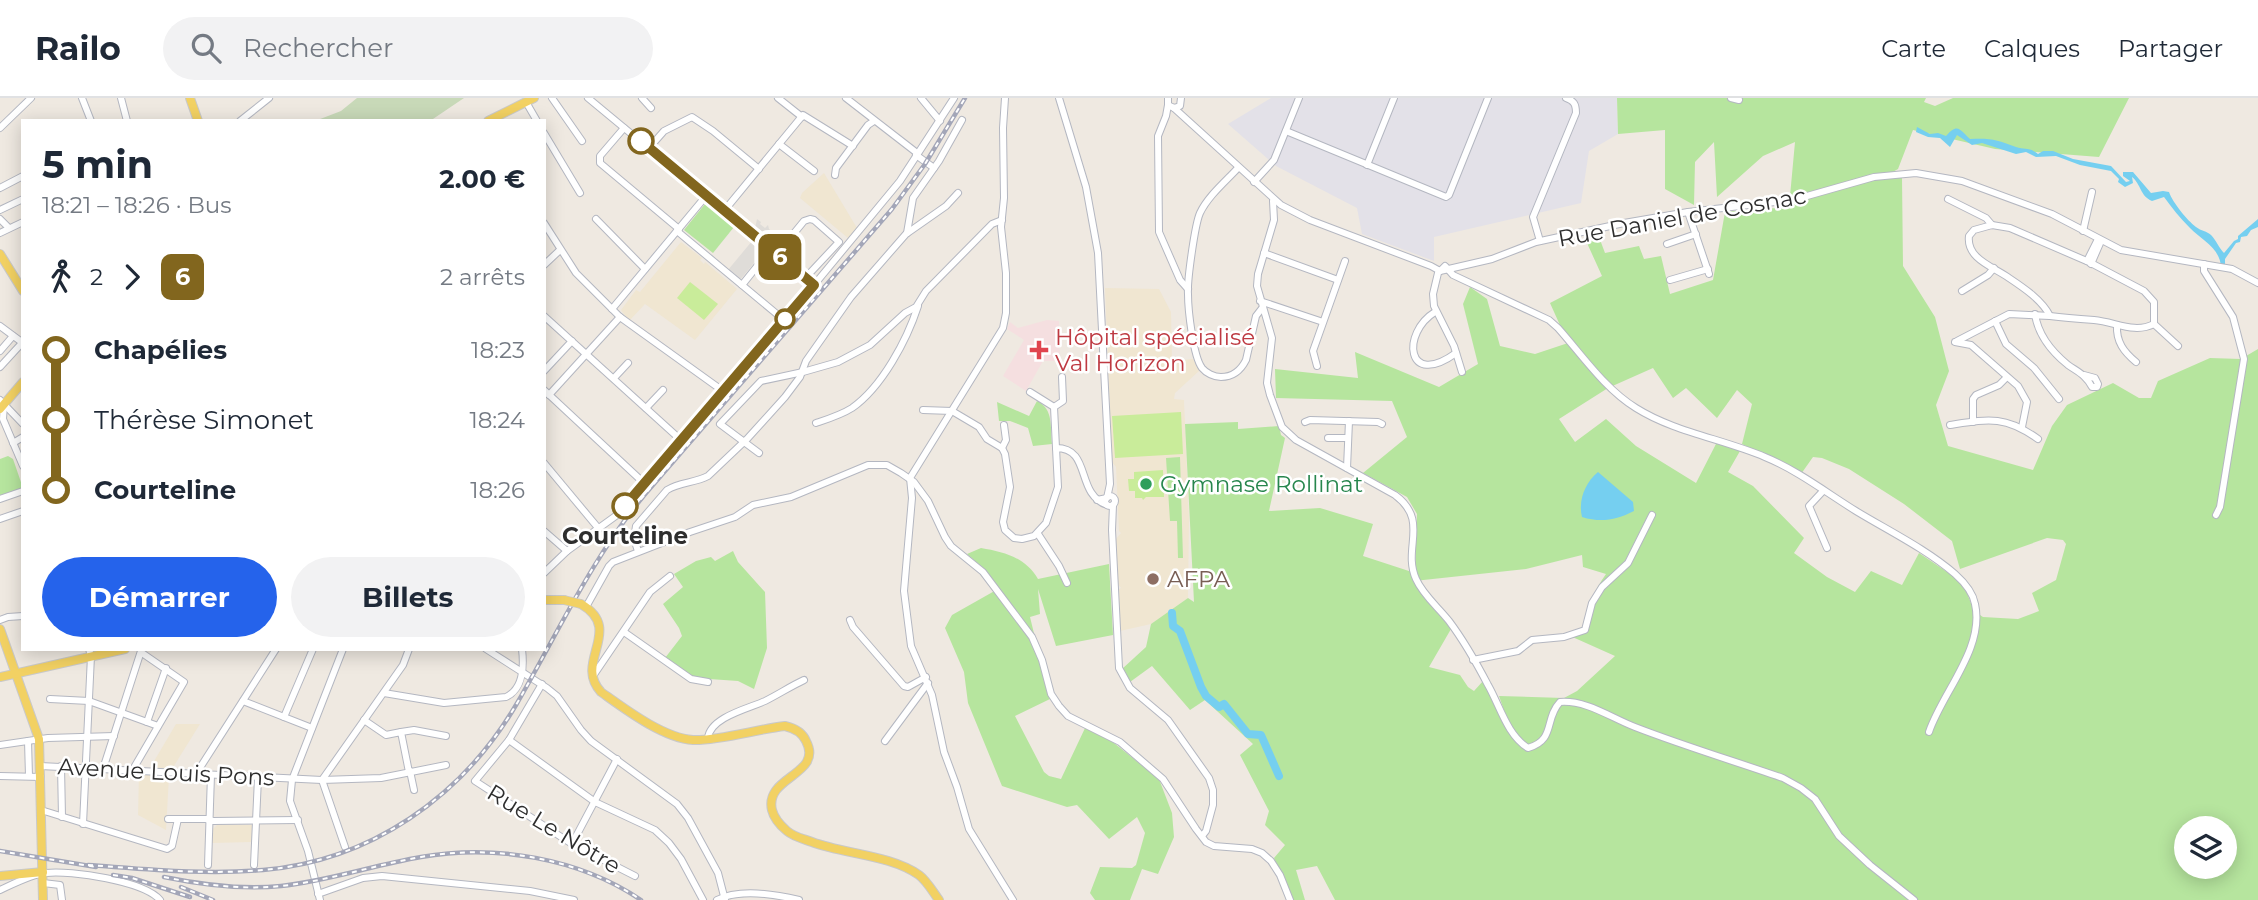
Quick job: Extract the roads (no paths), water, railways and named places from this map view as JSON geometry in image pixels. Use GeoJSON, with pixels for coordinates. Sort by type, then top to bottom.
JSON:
{"type":"FeatureCollection","features":[{"type":"Feature","properties":{"kind":"main road"},"geometry":{"type":"LineString","coordinates":[[190,98],[197,119]]}},
{"type":"Feature","properties":{"kind":"main road"},"geometry":{"type":"LineString","coordinates":[[492,119],[530,100]]}},
{"type":"Feature","properties":{"kind":"main road"},"geometry":{"type":"LineString","coordinates":[[0,254],[21,288]]}},
{"type":"Feature","properties":{"kind":"main road"},"geometry":{"type":"LineString","coordinates":[[1,405],[21,384]]}},
{"type":"Feature","properties":{"kind":"main road"},"geometry":{"type":"LineString","coordinates":[[546,600],[564,600],[584,606],[597,618],[600,634],[591,665],[592,678],[601,692],[662,731],[688,739],[785,726],[798,731],[808,745],[808,759],[802,769],[781,783],[774,792],[771,804],[777,821],[788,832],[802,839],[855,855],[891,861],[910,870],[926,882],[939,900]]}},
{"type":"Feature","properties":{"kind":"main road"},"geometry":{"type":"LineString","coordinates":[[0,629],[39,739],[43,900]]}},
{"type":"Feature","properties":{"kind":"main road"},"geometry":{"type":"LineString","coordinates":[[0,677],[90,653],[108,651]]}},
{"type":"Feature","properties":{"kind":"main road"},"geometry":{"type":"LineString","coordinates":[[0,876],[43,872]]}},
{"type":"Feature","properties":{"kind":"street"},"geometry":{"type":"LineString","coordinates":[[0,128],[30,98]]}},
{"type":"Feature","properties":{"kind":"street"},"geometry":{"type":"LineString","coordinates":[[82,98],[90,119]]}},
{"type":"Feature","properties":{"kind":"street"},"geometry":{"type":"LineString","coordinates":[[121,98],[127,119]]}},
{"type":"Feature","properties":{"kind":"street"},"geometry":{"type":"LineString","coordinates":[[243,119],[270,98]]}},
{"type":"Feature","properties":{"kind":"street"},"geometry":{"type":"LineString","coordinates":[[552,98],[582,141]]}},
{"type":"Feature","properties":{"kind":"street"},"geometry":{"type":"LineString","coordinates":[[588,98],[623,130],[649,148],[814,285]]}},
{"type":"Feature","properties":{"kind":"street"},"geometry":{"type":"LineString","coordinates":[[642,98],[651,108]]}},
{"type":"Feature","properties":{"kind":"street"},"geometry":{"type":"LineString","coordinates":[[779,98],[853,146]]}},
{"type":"Feature","properties":{"kind":"street"},"geometry":{"type":"LineString","coordinates":[[846,98],[934,168]]}},
{"type":"Feature","properties":{"kind":"street"},"geometry":{"type":"LineString","coordinates":[[920,98],[940,121]]}},
{"type":"Feature","properties":{"kind":"street"},"geometry":{"type":"LineString","coordinates":[[546,571],[567,551],[617,515],[645,484],[900,181],[954,98]]}},
{"type":"Feature","properties":{"kind":"street"},"geometry":{"type":"LineString","coordinates":[[1006,98],[1002,224],[1006,313],[1003,328],[910,478],[912,498],[904,591],[911,646],[927,680],[944,752],[969,829],[1013,900]]}},
{"type":"Feature","properties":{"kind":"street"},"geometry":{"type":"LineString","coordinates":[[1059,98],[1086,187],[1098,253],[1117,656],[1121,674],[1130,688],[1168,720],[1209,778],[1213,790],[1213,806],[1202,836]]}},
{"type":"Feature","properties":{"kind":"street"},"geometry":{"type":"LineString","coordinates":[[1254,182],[1274,160],[1299,98]]}},
{"type":"Feature","properties":{"kind":"street"},"geometry":{"type":"LineString","coordinates":[[1367,165],[1394,98]]}},
{"type":"Feature","properties":{"kind":"street"},"geometry":{"type":"LineString","coordinates":[[1286,131],[1446,197],[1488,98]]}},
{"type":"Feature","properties":{"kind":"street"},"geometry":{"type":"LineString","coordinates":[[1540,241],[1534,217],[1576,113],[1573,101],[1566,98]]}},
{"type":"Feature","properties":{"kind":"street"},"geometry":{"type":"LineString","coordinates":[[530,100],[536,119]]}},
{"type":"Feature","properties":{"kind":"street"},"geometry":{"type":"LineString","coordinates":[[1182,114],[1182,100],[1169,103],[1158,136],[1159,232],[1180,279],[1188,289]]}},
{"type":"Feature","properties":{"kind":"street","name":"Rue Daniel de Cosnac"},"geometry":{"type":"LineString","coordinates":[[1169,103],[1281,207],[1442,268],[1499,257],[1540,241],[1688,212],[1793,200],[1874,177],[1903,173],[1929,174],[1962,181],[2052,214],[2099,240],[2133,253],[2232,270],[2258,284]]}},
{"type":"Feature","properties":{"kind":"street"},"geometry":{"type":"LineString","coordinates":[[724,211],[803,116]]}},
{"type":"Feature","properties":{"kind":"street"},"geometry":{"type":"LineString","coordinates":[[649,148],[664,131],[692,117],[759,169]]}},
{"type":"Feature","properties":{"kind":"street"},"geometry":{"type":"LineString","coordinates":[[906,234],[913,198],[962,120]]}},
{"type":"Feature","properties":{"kind":"street"},"geometry":{"type":"LineString","coordinates":[[835,175],[836,168],[868,125],[874,121]]}},
{"type":"Feature","properties":{"kind":"street"},"geometry":{"type":"LineString","coordinates":[[623,130],[600,156],[600,163],[784,320]]}},
{"type":"Feature","properties":{"kind":"street"},"geometry":{"type":"LineString","coordinates":[[546,136],[580,193]]}},
{"type":"Feature","properties":{"kind":"street"},"geometry":{"type":"LineString","coordinates":[[779,144],[814,170]]}},
{"type":"Feature","properties":{"kind":"street"},"geometry":{"type":"LineString","coordinates":[[1238,168],[1199,214],[1188,289],[1197,359],[1204,370],[1217,377],[1234,374],[1243,367],[1256,316],[1262,304]]}},
{"type":"Feature","properties":{"kind":"street"},"geometry":{"type":"LineString","coordinates":[[0,188],[21,177]]}},
{"type":"Feature","properties":{"kind":"street"},"geometry":{"type":"LineString","coordinates":[[2083,231],[2092,192]]}},
{"type":"Feature","properties":{"kind":"street"},"geometry":{"type":"LineString","coordinates":[[638,551],[634,539],[636,526],[667,490],[672,486],[708,476],[743,442],[789,392],[803,372],[806,361],[851,297],[906,234],[946,206],[958,193]]}},
{"type":"Feature","properties":{"kind":"street"},"geometry":{"type":"LineString","coordinates":[[612,309],[706,196]]}},
{"type":"Feature","properties":{"kind":"street"},"geometry":{"type":"LineString","coordinates":[[1272,199],[1273,220]]}},
{"type":"Feature","properties":{"kind":"street"},"geometry":{"type":"LineString","coordinates":[[1948,199],[1986,218],[1992,225]]}},
{"type":"Feature","properties":{"kind":"street"},"geometry":{"type":"LineString","coordinates":[[0,209],[21,200]]}},
{"type":"Feature","properties":{"kind":"street"},"geometry":{"type":"LineString","coordinates":[[1281,207],[1273,220],[1256,280],[1272,338],[1267,383],[1282,427],[1296,440],[1395,495],[1408,507],[1413,520],[1414,575],[1451,624],[1489,685],[1509,728],[1521,744],[1528,748],[1540,744],[1545,738],[1555,707],[1560,702],[1569,701],[1608,714],[1634,727],[1783,778],[1815,799],[1839,836],[1914,900]]}},
{"type":"Feature","properties":{"kind":"street"},"geometry":{"type":"LineString","coordinates":[[1670,280],[1708,271],[1688,212]]}},
{"type":"Feature","properties":{"kind":"street"},"geometry":{"type":"LineString","coordinates":[[0,219],[9,228]]}},
{"type":"Feature","properties":{"kind":"street"},"geometry":{"type":"LineString","coordinates":[[596,219],[645,269]]}},
{"type":"Feature","properties":{"kind":"street"},"geometry":{"type":"LineString","coordinates":[[743,286],[804,221],[810,219],[839,242],[809,274]]}},
{"type":"Feature","properties":{"kind":"street"},"geometry":{"type":"LineString","coordinates":[[0,233],[21,223]]}},
{"type":"Feature","properties":{"kind":"street"},"geometry":{"type":"LineString","coordinates":[[816,424],[851,409],[870,392],[888,367],[926,291],[989,229],[1002,224]]}},
{"type":"Feature","properties":{"kind":"street"},"geometry":{"type":"LineString","coordinates":[[2050,316],[2039,301],[1979,259],[1968,242],[1974,230],[1992,225],[2010,228],[2089,262],[2144,291],[2154,302],[2154,324],[2178,346]]}},
{"type":"Feature","properties":{"kind":"street"},"geometry":{"type":"LineString","coordinates":[[546,226],[576,273],[612,309],[723,391]]}},
{"type":"Feature","properties":{"kind":"street"},"geometry":{"type":"LineString","coordinates":[[1667,244],[1696,234]]}},
{"type":"Feature","properties":{"kind":"street"},"geometry":{"type":"LineString","coordinates":[[2089,262],[2099,240]]}},
{"type":"Feature","properties":{"kind":"street"},"geometry":{"type":"LineString","coordinates":[[546,263],[560,250]]}},
{"type":"Feature","properties":{"kind":"street"},"geometry":{"type":"LineString","coordinates":[[1264,253],[1338,280]]}},
{"type":"Feature","properties":{"kind":"street"},"geometry":{"type":"LineString","coordinates":[[1317,366],[1313,351],[1345,261]]}},
{"type":"Feature","properties":{"kind":"street"},"geometry":{"type":"LineString","coordinates":[[2204,264],[2204,271],[2233,317],[2244,359],[2220,507],[2216,516]]}},
{"type":"Feature","properties":{"kind":"street"},"geometry":{"type":"LineString","coordinates":[[1462,372],[1456,353],[1435,312],[1433,294],[1442,268],[1549,320],[1620,398],[1639,410],[1766,457],[1955,574],[1971,592],[1976,615],[1969,651],[1933,719],[1929,732]]}},
{"type":"Feature","properties":{"kind":"street"},"geometry":{"type":"LineString","coordinates":[[1962,291],[1988,275],[1994,268]]}},
{"type":"Feature","properties":{"kind":"street"},"geometry":{"type":"LineString","coordinates":[[758,453],[720,424],[758,382],[838,362],[880,337],[919,303]]}},
{"type":"Feature","properties":{"kind":"street"},"geometry":{"type":"LineString","coordinates":[[1262,304],[1323,322]]}},
{"type":"Feature","properties":{"kind":"street"},"geometry":{"type":"LineString","coordinates":[[1435,312],[1420,326],[1413,354],[1421,364],[1428,365],[1443,363],[1456,353]]}},
{"type":"Feature","properties":{"kind":"street"},"geometry":{"type":"LineString","coordinates":[[2022,426],[2026,402],[2018,386],[1971,345],[1955,342],[2009,314],[2094,320],[2141,329],[2154,324]]}},
{"type":"Feature","properties":{"kind":"street"},"geometry":{"type":"LineString","coordinates":[[2035,314],[2047,344],[2084,375]]}},
{"type":"Feature","properties":{"kind":"street"},"geometry":{"type":"LineString","coordinates":[[902,316],[909,316],[910,323]]}},
{"type":"Feature","properties":{"kind":"street"},"geometry":{"type":"LineString","coordinates":[[621,317],[547,392],[645,484]]}},
{"type":"Feature","properties":{"kind":"street"},"geometry":{"type":"LineString","coordinates":[[546,318],[681,441]]}},
{"type":"Feature","properties":{"kind":"street"},"geometry":{"type":"LineString","coordinates":[[1995,321],[2006,344],[2034,368],[2059,399]]}},
{"type":"Feature","properties":{"kind":"street"},"geometry":{"type":"LineString","coordinates":[[2118,325],[2118,339],[2122,349],[2136,362]]}},
{"type":"Feature","properties":{"kind":"street"},"geometry":{"type":"LineString","coordinates":[[0,326],[21,342]]}},
{"type":"Feature","properties":{"kind":"street"},"geometry":{"type":"LineString","coordinates":[[0,351],[13,336]]}},
{"type":"Feature","properties":{"kind":"street"},"geometry":{"type":"LineString","coordinates":[[546,369],[572,341]]}},
{"type":"Feature","properties":{"kind":"street"},"geometry":{"type":"LineString","coordinates":[[0,367],[21,344]]}},
{"type":"Feature","properties":{"kind":"street"},"geometry":{"type":"LineString","coordinates":[[614,378],[628,363]]}},
{"type":"Feature","properties":{"kind":"street"},"geometry":{"type":"LineString","coordinates":[[1054,407],[1063,401],[1062,377]]}},
{"type":"Feature","properties":{"kind":"street"},"geometry":{"type":"LineString","coordinates":[[1973,422],[1973,400],[1976,395],[1999,385],[2007,377]]}},
{"type":"Feature","properties":{"kind":"street"},"geometry":{"type":"LineString","coordinates":[[646,408],[663,390]]}},
{"type":"Feature","properties":{"kind":"street"},"geometry":{"type":"LineString","coordinates":[[1030,392],[1054,407]]}},
{"type":"Feature","properties":{"kind":"street"},"geometry":{"type":"LineString","coordinates":[[1,405],[2,419],[21,462]]}},
{"type":"Feature","properties":{"kind":"street"},"geometry":{"type":"LineString","coordinates":[[1,405],[21,422]]}},
{"type":"Feature","properties":{"kind":"street"},"geometry":{"type":"LineString","coordinates":[[923,410],[952,411],[979,427],[988,439],[1002,448],[1010,488],[1003,518],[1004,527],[1014,538],[1022,539],[1038,534],[1046,523],[1058,487],[1054,407]]}},
{"type":"Feature","properties":{"kind":"street"},"geometry":{"type":"LineString","coordinates":[[1950,425],[1994,420],[2022,426],[2038,439]]}},
{"type":"Feature","properties":{"kind":"street"},"geometry":{"type":"LineString","coordinates":[[1347,468],[1349,421]]}},
{"type":"Feature","properties":{"kind":"street"},"geometry":{"type":"LineString","coordinates":[[1305,422],[1349,421],[1382,424]]}},
{"type":"Feature","properties":{"kind":"street"},"geometry":{"type":"LineString","coordinates":[[1002,448],[1006,440],[1004,425]]}},
{"type":"Feature","properties":{"kind":"street"},"geometry":{"type":"LineString","coordinates":[[13,443],[21,438]]}},
{"type":"Feature","properties":{"kind":"street"},"geometry":{"type":"LineString","coordinates":[[1328,438],[1348,438]]}},
{"type":"Feature","properties":{"kind":"street"},"geometry":{"type":"LineString","coordinates":[[1056,448],[1066,449],[1076,458],[1083,470],[1089,493],[1097,500],[1110,502]]}},
{"type":"Feature","properties":{"kind":"street"},"geometry":{"type":"LineString","coordinates":[[546,465],[600,529]]}},
{"type":"Feature","properties":{"kind":"street"},"geometry":{"type":"LineString","coordinates":[[584,606],[613,562],[735,517],[753,505],[791,497],[868,465],[887,466],[910,478],[928,501],[944,537],[983,572],[1032,637],[1042,660],[1051,694],[1068,716],[1120,742],[1163,779],[1202,836],[1214,846],[1252,849],[1262,853],[1280,875],[1290,900]]}},
{"type":"Feature","properties":{"kind":"street"},"geometry":{"type":"LineString","coordinates":[[1823,491],[1809,506],[1828,548]]}},
{"type":"Feature","properties":{"kind":"street"},"geometry":{"type":"LineString","coordinates":[[0,499],[21,492]]}},
{"type":"Feature","properties":{"kind":"street"},"geometry":{"type":"LineString","coordinates":[[0,519],[21,511]]}},
{"type":"Feature","properties":{"kind":"street"},"geometry":{"type":"LineString","coordinates":[[1473,660],[1518,651],[1532,640],[1563,637],[1585,629],[1592,603],[1602,587],[1628,564],[1652,515]]}},
{"type":"Feature","properties":{"kind":"street"},"geometry":{"type":"LineString","coordinates":[[546,533],[567,551]]}},
{"type":"Feature","properties":{"kind":"street"},"geometry":{"type":"LineString","coordinates":[[1038,534],[1059,566],[1066,583]]}},
{"type":"Feature","properties":{"kind":"street"},"geometry":{"type":"LineString","coordinates":[[592,678],[650,592],[670,576]]}},
{"type":"Feature","properties":{"kind":"street"},"geometry":{"type":"LineString","coordinates":[[0,620],[21,616]]}},
{"type":"Feature","properties":{"kind":"street"},"geometry":{"type":"LineString","coordinates":[[850,620],[904,687],[927,680]]}},
{"type":"Feature","properties":{"kind":"street"},"geometry":{"type":"LineString","coordinates":[[624,632],[691,678],[708,682]]}},
{"type":"Feature","properties":{"kind":"street"},"geometry":{"type":"LineString","coordinates":[[103,769],[141,651],[184,682],[132,771]]}},
{"type":"Feature","properties":{"kind":"street"},"geometry":{"type":"LineString","coordinates":[[196,774],[275,651]]}},
{"type":"Feature","properties":{"kind":"street"},"geometry":{"type":"LineString","coordinates":[[285,717],[312,651]]}},
{"type":"Feature","properties":{"kind":"street"},"geometry":{"type":"LineString","coordinates":[[342,651],[292,780],[290,801],[311,862],[319,897],[363,878],[382,876],[530,891],[573,900]]}},
{"type":"Feature","properties":{"kind":"street"},"geometry":{"type":"LineString","coordinates":[[345,846],[322,780],[384,693],[408,651]]}},
{"type":"Feature","properties":{"kind":"street"},"geometry":{"type":"LineString","coordinates":[[489,651],[557,696],[581,730],[670,797],[688,818],[718,873],[724,898]]}},
{"type":"Feature","properties":{"kind":"street"},"geometry":{"type":"LineString","coordinates":[[384,693],[444,703],[506,697],[514,692],[523,673],[522,651]]}},
{"type":"Feature","properties":{"kind":"street"},"geometry":{"type":"LineString","coordinates":[[83,824],[90,653]]}},
{"type":"Feature","properties":{"kind":"street"},"geometry":{"type":"LineString","coordinates":[[147,722],[166,668]]}},
{"type":"Feature","properties":{"kind":"street"},"geometry":{"type":"LineString","coordinates":[[708,738],[711,729],[729,716],[766,701],[804,680]]}},
{"type":"Feature","properties":{"kind":"street"},"geometry":{"type":"LineString","coordinates":[[885,741],[927,680]]}},
{"type":"Feature","properties":{"kind":"street"},"geometry":{"type":"LineString","coordinates":[[542,684],[509,740],[595,802],[655,830],[681,859],[703,900]]}},
{"type":"Feature","properties":{"kind":"street"},"geometry":{"type":"LineString","coordinates":[[50,699],[89,701],[158,726]]}},
{"type":"Feature","properties":{"kind":"street"},"geometry":{"type":"LineString","coordinates":[[243,701],[312,728]]}},
{"type":"Feature","properties":{"kind":"street"},"geometry":{"type":"LineString","coordinates":[[364,720],[386,735],[414,730],[446,736]]}},
{"type":"Feature","properties":{"kind":"street"},"geometry":{"type":"LineString","coordinates":[[401,732],[414,790]]}},
{"type":"Feature","properties":{"kind":"street"},"geometry":{"type":"LineString","coordinates":[[0,736],[2,745],[39,739],[114,736]]}},
{"type":"Feature","properties":{"kind":"street","name":"Rue Le Nôtre"},"geometry":{"type":"LineString","coordinates":[[509,740],[475,780],[572,844],[635,876]]}},
{"type":"Feature","properties":{"kind":"street"},"geometry":{"type":"LineString","coordinates":[[28,741],[29,776]]}},
{"type":"Feature","properties":{"kind":"street"},"geometry":{"type":"LineString","coordinates":[[572,844],[618,759]]}},
{"type":"Feature","properties":{"kind":"street","name":"Avenue Louis Pons"},"geometry":{"type":"LineString","coordinates":[[40,766],[292,780],[362,780],[446,765]]}},
{"type":"Feature","properties":{"kind":"street"},"geometry":{"type":"LineString","coordinates":[[61,766],[62,817]]}},
{"type":"Feature","properties":{"kind":"street"},"geometry":{"type":"LineString","coordinates":[[208,865],[211,775]]}},
{"type":"Feature","properties":{"kind":"street"},"geometry":{"type":"LineString","coordinates":[[0,776],[41,776]]}},
{"type":"Feature","properties":{"kind":"street"},"geometry":{"type":"LineString","coordinates":[[254,865],[258,778]]}},
{"type":"Feature","properties":{"kind":"street"},"geometry":{"type":"LineString","coordinates":[[41,810],[167,849],[172,846],[178,819]]}},
{"type":"Feature","properties":{"kind":"street"},"geometry":{"type":"LineString","coordinates":[[168,819],[298,820]]}},
{"type":"Feature","properties":{"kind":"street"},"geometry":{"type":"LineString","coordinates":[[0,890],[43,872],[103,876],[153,893],[160,900]]}},
{"type":"Feature","properties":{"kind":"street"},"geometry":{"type":"LineString","coordinates":[[43,883],[60,885],[62,900]]}},
{"type":"Feature","properties":{"kind":"street"},"geometry":{"type":"LineString","coordinates":[[717,900],[749,894],[780,895],[799,900]]}},
{"type":"Feature","properties":{"kind":"water"},"geometry":{"type":"Polygon","coordinates":[[[1917,127],[1930,134],[1946,136],[1956,128],[1970,139],[1994,140],[2038,154],[2053,151],[2073,159],[2111,166],[2126,182],[2130,181],[2123,176],[2123,172],[2133,172],[2151,193],[2169,192],[2185,216],[2196,227],[2211,235],[2224,253],[2238,236],[2258,219],[2258,227],[2251,230],[2247,236],[2241,237],[2240,242],[2236,243],[2225,259],[2225,266],[2221,267],[2214,249],[2186,224],[2164,197],[2152,201],[2148,199],[2132,177],[2133,183],[2125,187],[2111,171],[2080,165],[2056,156],[2036,157],[2026,152],[2016,154],[1982,143],[1972,145],[1957,135],[1950,147],[1940,138],[1916,132],[1917,127]]]}},
{"type":"Feature","properties":{"kind":"water"},"geometry":{"type":"Polygon","coordinates":[[[1598,472],[1633,502],[1634,511],[1608,520],[1582,517],[1584,492],[1589,481],[1598,472]]]}},
{"type":"Feature","properties":{"kind":"waterway"},"geometry":{"type":"LineString","coordinates":[[1172,613],[1173,626],[1180,631],[1206,696],[1219,707],[1224,704],[1248,734],[1261,735],[1279,776]]}},
{"type":"Feature","properties":{"kind":"railway"},"geometry":{"type":"LineString","coordinates":[[546,650],[576,596],[626,518],[892,209],[925,164],[965,98]]}},
{"type":"Feature","properties":{"kind":"railway"},"geometry":{"type":"LineString","coordinates":[[88,865],[176,871],[263,870],[302,864],[340,853],[376,838],[409,819],[469,768],[516,705],[546,651]]}},
{"type":"Feature","properties":{"kind":"railway"},"geometry":{"type":"LineString","coordinates":[[0,851],[96,867]]}},
{"type":"Feature","properties":{"kind":"railway"},"geometry":{"type":"LineString","coordinates":[[164,877],[222,886],[281,886],[421,857],[478,852],[535,858],[564,865],[591,874],[641,900]]}},
{"type":"Feature","properties":{"kind":"railway"},"geometry":{"type":"LineString","coordinates":[[113,875],[132,878],[190,897]]}},
{"type":"Feature","properties":{"kind":"railway"},"geometry":{"type":"LineString","coordinates":[[181,887],[213,900]]}},
{"type":"Feature","properties":{"kind":"place","name":"Hôpital spécialisé Val Horizon"},"geometry":{"type":"Point","coordinates":[1039,350]}},
{"type":"Feature","properties":{"kind":"place","name":"Gymnase Rollinat"},"geometry":{"type":"Point","coordinates":[1146,484]}},
{"type":"Feature","properties":{"kind":"place","name":"Courteline"},"geometry":{"type":"Point","coordinates":[625,506]}},
{"type":"Feature","properties":{"kind":"place","name":"AFPA"},"geometry":{"type":"Point","coordinates":[1153,579]}}]}
